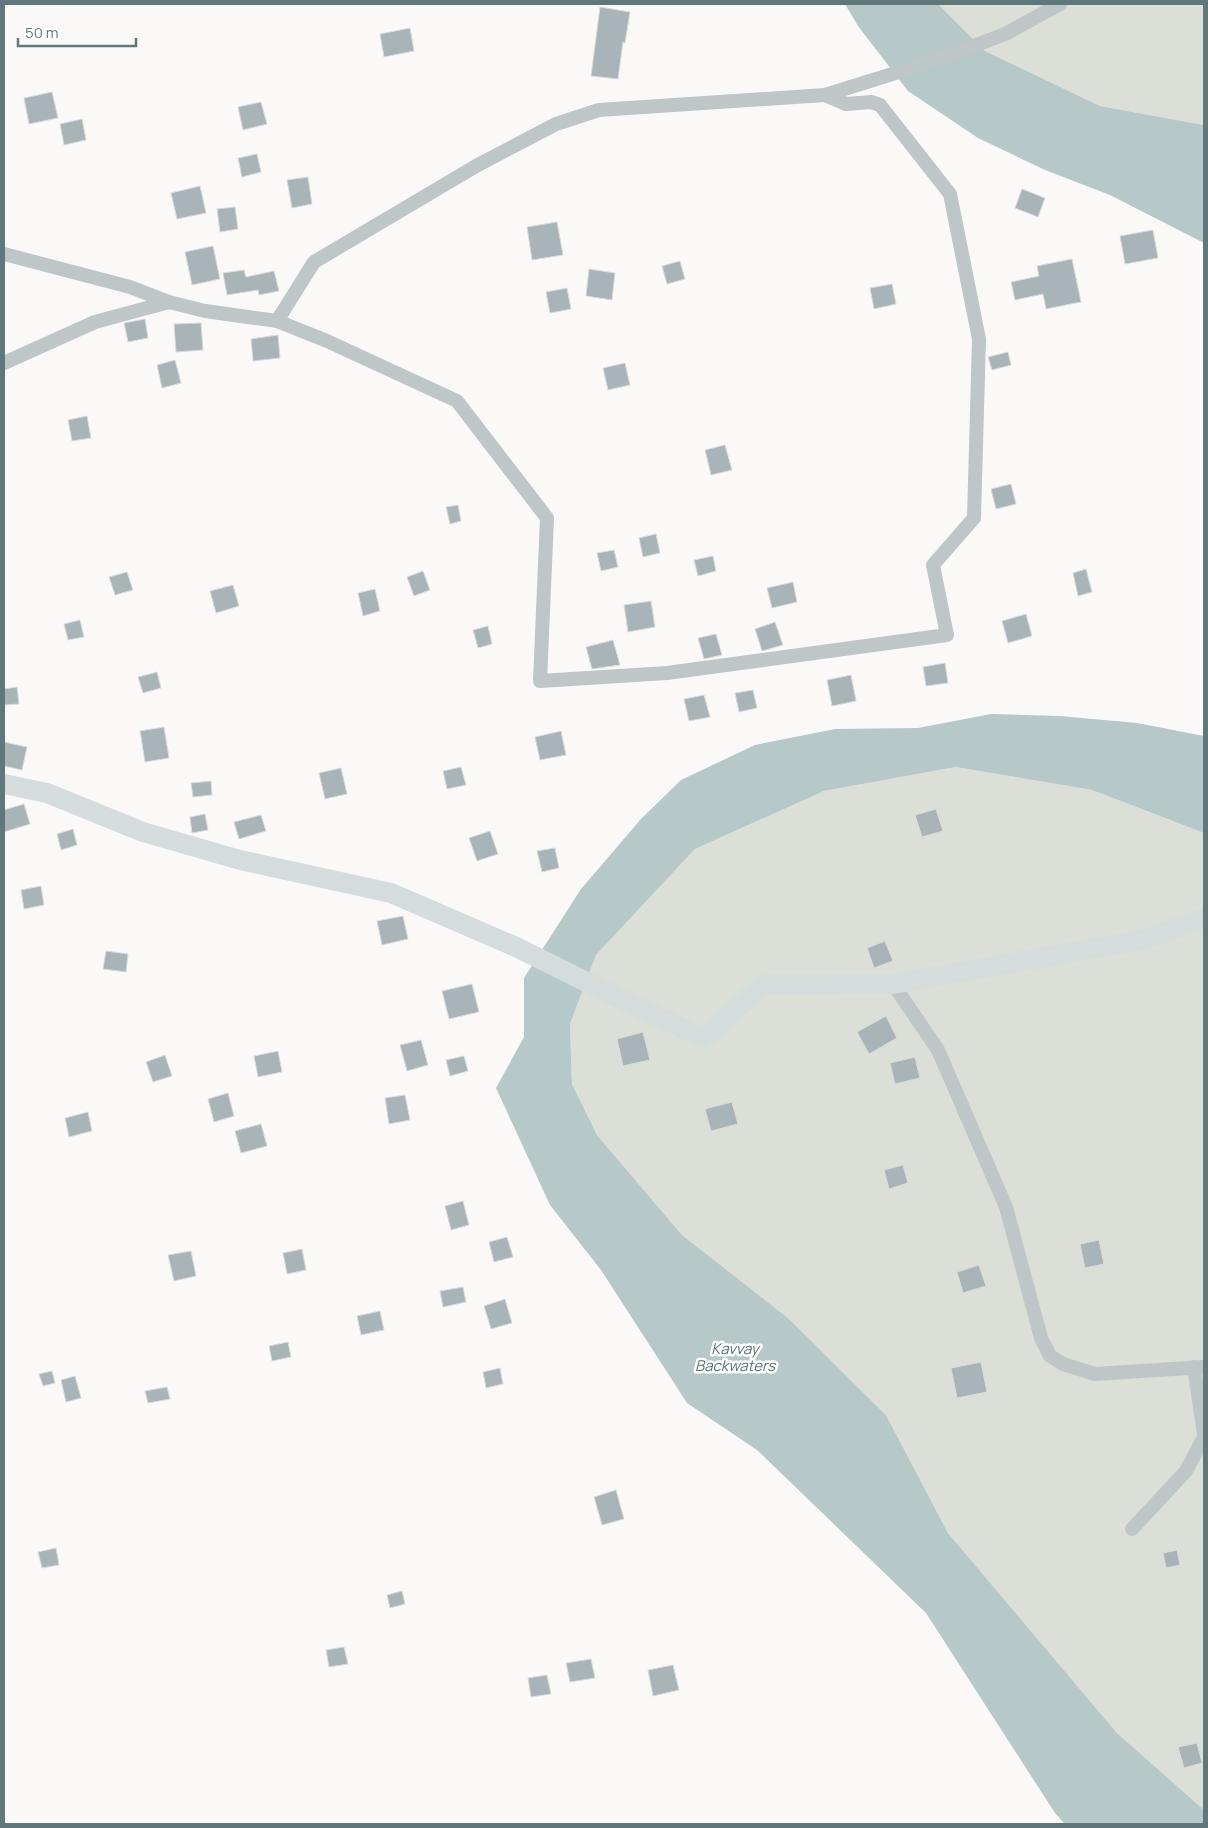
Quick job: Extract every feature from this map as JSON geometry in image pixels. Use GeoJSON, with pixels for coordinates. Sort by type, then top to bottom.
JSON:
{"type":"FeatureCollection","features":[{"type":"Feature","properties":{"kind":"street"},"geometry":{"type":"LineString","coordinates":[[278,321],[314,262],[476,166],[556,124],[599,110],[825,95],[987,41],[1007,33],[1060,4]]}},
{"type":"Feature","properties":{"kind":"street"},"geometry":{"type":"LineString","coordinates":[[4,254],[130,287],[169,302],[205,310],[278,321],[327,341],[457,401],[547,518],[540,681],[667,673],[947,635],[933,565],[974,518],[979,339],[950,194],[880,105],[871,102],[846,104],[825,95]]}},
{"type":"Feature","properties":{"kind":"street"},"geometry":{"type":"LineString","coordinates":[[4,363],[95,322],[169,302]]}},
{"type":"Feature","properties":{"kind":"street"},"geometry":{"type":"LineString","coordinates":[[4,784],[47,793],[143,832],[240,860],[390,894],[514,946],[704,1038],[764,985],[893,984],[1147,939],[1204,918]]}},
{"type":"Feature","properties":{"kind":"street"},"geometry":{"type":"LineString","coordinates":[[893,984],[938,1050],[1006,1207],[1041,1338],[1050,1356],[1063,1364],[1095,1374],[1199,1367],[1204,1435],[1186,1471],[1132,1529]]}},
{"type":"Feature","properties":{"kind":"shaded area"},"geometry":{"type":"Polygon","coordinates":[[[938,4],[1204,4],[1204,125],[1100,106],[985,51],[938,4]]]}},
{"type":"Feature","properties":{"kind":"shaded area"},"geometry":{"type":"Polygon","coordinates":[[[956,767],[1092,790],[1204,833],[1204,1810],[1117,1733],[948,1533],[886,1415],[788,1318],[682,1235],[597,1135],[572,1084],[570,1024],[596,955],[695,849],[824,791],[956,767]]]}},
{"type":"Feature","properties":{"kind":"water"},"geometry":{"type":"Polygon","coordinates":[[[845,4],[938,4],[985,51],[1100,106],[1204,125],[1204,243],[1110,195],[1045,170],[978,138],[908,91],[858,26],[845,4]]]}},
{"type":"Feature","properties":{"kind":"water","name":"Kavvay Backwaters"},"geometry":{"type":"Polygon","coordinates":[[[991,714],[1060,716],[1137,723],[1204,736],[1204,833],[1092,790],[956,767],[824,791],[695,849],[596,955],[570,1024],[572,1084],[597,1135],[682,1235],[788,1318],[886,1415],[948,1533],[1117,1733],[1204,1810],[1204,1824],[1065,1824],[1055,1813],[926,1613],[757,1450],[687,1403],[601,1270],[550,1205],[496,1088],[524,1037],[524,978],[581,889],[641,819],[681,780],[755,745],[835,729],[918,728],[991,714]]]}},
{"type":"Feature","properties":{"kind":"building"},"geometry":{"type":"Polygon","coordinates":[[[600,7],[630,12],[625,43],[623,42],[618,79],[591,76],[600,7]]]}},
{"type":"Feature","properties":{"kind":"building"},"geometry":{"type":"Polygon","coordinates":[[[410,28],[414,51],[384,57],[380,34],[410,28]]]}},
{"type":"Feature","properties":{"kind":"building"},"geometry":{"type":"Polygon","coordinates":[[[52,92],[58,118],[29,124],[24,98],[52,92]]]}},
{"type":"Feature","properties":{"kind":"building"},"geometry":{"type":"Polygon","coordinates":[[[261,102],[267,124],[243,130],[238,107],[261,102]]]}},
{"type":"Feature","properties":{"kind":"building"},"geometry":{"type":"Polygon","coordinates":[[[82,119],[86,140],[64,145],[60,124],[82,119]]]}},
{"type":"Feature","properties":{"kind":"building"},"geometry":{"type":"Polygon","coordinates":[[[257,154],[261,172],[242,177],[238,158],[257,154]]]}},
{"type":"Feature","properties":{"kind":"building"},"geometry":{"type":"Polygon","coordinates":[[[308,177],[312,204],[292,208],[287,180],[308,177]]]}},
{"type":"Feature","properties":{"kind":"building"},"geometry":{"type":"Polygon","coordinates":[[[200,186],[206,213],[177,219],[171,193],[200,186]]]}},
{"type":"Feature","properties":{"kind":"building"},"geometry":{"type":"Polygon","coordinates":[[[1022,189],[1045,198],[1038,217],[1015,208],[1022,189]]]}},
{"type":"Feature","properties":{"kind":"building"},"geometry":{"type":"Polygon","coordinates":[[[235,207],[238,229],[220,232],[217,209],[235,207]]]}},
{"type":"Feature","properties":{"kind":"building"},"geometry":{"type":"Polygon","coordinates":[[[557,222],[563,255],[532,260],[527,227],[557,222]]]}},
{"type":"Feature","properties":{"kind":"building"},"geometry":{"type":"Polygon","coordinates":[[[1153,230],[1158,258],[1125,264],[1120,236],[1153,230]]]}},
{"type":"Feature","properties":{"kind":"building"},"geometry":{"type":"Polygon","coordinates":[[[213,246],[220,279],[192,285],[185,252],[213,246]]]}},
{"type":"Feature","properties":{"kind":"building"},"geometry":{"type":"Polygon","coordinates":[[[1072,259],[1081,302],[1046,309],[1043,294],[1015,300],[1011,282],[1039,276],[1037,266],[1072,259]]]}},
{"type":"Feature","properties":{"kind":"building"},"geometry":{"type":"Polygon","coordinates":[[[680,261],[685,279],[667,284],[662,266],[680,261]]]}},
{"type":"Feature","properties":{"kind":"building"},"geometry":{"type":"Polygon","coordinates":[[[589,269],[615,273],[612,300],[586,296],[589,269]]]}},
{"type":"Feature","properties":{"kind":"building"},"geometry":{"type":"Polygon","coordinates":[[[244,270],[246,277],[274,271],[279,291],[259,295],[258,290],[227,295],[223,273],[244,270]]]}},
{"type":"Feature","properties":{"kind":"building"},"geometry":{"type":"Polygon","coordinates":[[[892,284],[896,304],[874,309],[870,288],[892,284]]]}},
{"type":"Feature","properties":{"kind":"building"},"geometry":{"type":"Polygon","coordinates":[[[567,288],[571,309],[550,313],[546,292],[567,288]]]}},
{"type":"Feature","properties":{"kind":"building"},"geometry":{"type":"Polygon","coordinates":[[[145,319],[148,338],[128,342],[124,323],[145,319]]]}},
{"type":"Feature","properties":{"kind":"building"},"geometry":{"type":"Polygon","coordinates":[[[201,323],[203,350],[176,352],[174,324],[201,323]]]}},
{"type":"Feature","properties":{"kind":"building"},"geometry":{"type":"Polygon","coordinates":[[[278,335],[280,358],[253,361],[251,339],[278,335]]]}},
{"type":"Feature","properties":{"kind":"building"},"geometry":{"type":"Polygon","coordinates":[[[1008,352],[1011,365],[992,370],[988,357],[1008,352]]]}},
{"type":"Feature","properties":{"kind":"building"},"geometry":{"type":"Polygon","coordinates":[[[175,360],[181,383],[162,388],[157,365],[175,360]]]}},
{"type":"Feature","properties":{"kind":"building"},"geometry":{"type":"Polygon","coordinates":[[[625,363],[630,385],[608,390],[603,368],[625,363]]]}},
{"type":"Feature","properties":{"kind":"building"},"geometry":{"type":"Polygon","coordinates":[[[87,416],[91,438],[72,441],[68,420],[87,416]]]}},
{"type":"Feature","properties":{"kind":"building"},"geometry":{"type":"Polygon","coordinates":[[[725,445],[732,470],[711,475],[705,450],[725,445]]]}},
{"type":"Feature","properties":{"kind":"building"},"geometry":{"type":"Polygon","coordinates":[[[1011,484],[1016,504],[996,509],[991,489],[1011,484]]]}},
{"type":"Feature","properties":{"kind":"building"},"geometry":{"type":"Polygon","coordinates":[[[458,505],[461,521],[450,524],[446,507],[458,505]]]}},
{"type":"Feature","properties":{"kind":"building"},"geometry":{"type":"Polygon","coordinates":[[[656,534],[660,553],[643,557],[639,538],[656,534]]]}},
{"type":"Feature","properties":{"kind":"building"},"geometry":{"type":"Polygon","coordinates":[[[614,550],[618,567],[601,571],[597,553],[614,550]]]}},
{"type":"Feature","properties":{"kind":"building"},"geometry":{"type":"Polygon","coordinates":[[[713,556],[716,571],[698,576],[694,560],[713,556]]]}},
{"type":"Feature","properties":{"kind":"building"},"geometry":{"type":"Polygon","coordinates":[[[1086,569],[1092,592],[1078,596],[1073,573],[1086,569]]]}},
{"type":"Feature","properties":{"kind":"building"},"geometry":{"type":"Polygon","coordinates":[[[423,571],[430,590],[414,596],[407,577],[423,571]]]}},
{"type":"Feature","properties":{"kind":"building"},"geometry":{"type":"Polygon","coordinates":[[[127,572],[133,590],[115,595],[109,577],[127,572]]]}},
{"type":"Feature","properties":{"kind":"building"},"geometry":{"type":"Polygon","coordinates":[[[793,582],[797,602],[772,608],[767,588],[793,582]]]}},
{"type":"Feature","properties":{"kind":"building"},"geometry":{"type":"Polygon","coordinates":[[[233,585],[239,606],[216,613],[210,591],[233,585]]]}},
{"type":"Feature","properties":{"kind":"building"},"geometry":{"type":"Polygon","coordinates":[[[375,589],[380,611],[363,616],[358,593],[375,589]]]}},
{"type":"Feature","properties":{"kind":"building"},"geometry":{"type":"Polygon","coordinates":[[[651,601],[655,627],[628,632],[624,605],[651,601]]]}},
{"type":"Feature","properties":{"kind":"building"},"geometry":{"type":"Polygon","coordinates":[[[1026,614],[1032,636],[1008,643],[1002,621],[1026,614]]]}},
{"type":"Feature","properties":{"kind":"building"},"geometry":{"type":"Polygon","coordinates":[[[80,620],[84,637],[68,640],[64,624],[80,620]]]}},
{"type":"Feature","properties":{"kind":"building"},"geometry":{"type":"Polygon","coordinates":[[[775,622],[783,645],[762,651],[755,629],[775,622]]]}},
{"type":"Feature","properties":{"kind":"building"},"geometry":{"type":"Polygon","coordinates":[[[488,626],[492,644],[478,648],[473,630],[488,626]]]}},
{"type":"Feature","properties":{"kind":"building"},"geometry":{"type":"Polygon","coordinates":[[[716,634],[722,655],[704,659],[698,638],[716,634]]]}},
{"type":"Feature","properties":{"kind":"building"},"geometry":{"type":"Polygon","coordinates":[[[613,640],[620,665],[592,669],[586,647],[613,640]]]}},
{"type":"Feature","properties":{"kind":"building"},"geometry":{"type":"Polygon","coordinates":[[[945,663],[948,683],[926,686],[923,667],[945,663]]]}},
{"type":"Feature","properties":{"kind":"building"},"geometry":{"type":"Polygon","coordinates":[[[157,672],[161,688],[143,693],[138,677],[157,672]]]}},
{"type":"Feature","properties":{"kind":"building"},"geometry":{"type":"Polygon","coordinates":[[[851,675],[856,701],[832,706],[827,680],[851,675]]]}},
{"type":"Feature","properties":{"kind":"building"},"geometry":{"type":"Polygon","coordinates":[[[17,687],[19,704],[4,705],[4,689],[17,687]]]}},
{"type":"Feature","properties":{"kind":"building"},"geometry":{"type":"Polygon","coordinates":[[[753,690],[757,708],[739,712],[735,693],[753,690]]]}},
{"type":"Feature","properties":{"kind":"building"},"geometry":{"type":"Polygon","coordinates":[[[704,695],[710,717],[689,721],[684,699],[704,695]]]}},
{"type":"Feature","properties":{"kind":"building"},"geometry":{"type":"Polygon","coordinates":[[[164,727],[169,758],[145,762],[140,731],[164,727]]]}},
{"type":"Feature","properties":{"kind":"building"},"geometry":{"type":"Polygon","coordinates":[[[561,731],[566,755],[540,760],[535,737],[561,731]]]}},
{"type":"Feature","properties":{"kind":"building"},"geometry":{"type":"Polygon","coordinates":[[[4,742],[27,747],[22,770],[4,766],[4,742]]]}},
{"type":"Feature","properties":{"kind":"building"},"geometry":{"type":"Polygon","coordinates":[[[461,767],[466,785],[447,789],[443,771],[461,767]]]}},
{"type":"Feature","properties":{"kind":"building"},"geometry":{"type":"Polygon","coordinates":[[[341,768],[347,794],[325,799],[319,773],[341,768]]]}},
{"type":"Feature","properties":{"kind":"building"},"geometry":{"type":"Polygon","coordinates":[[[211,781],[212,795],[193,797],[191,783],[211,781]]]}},
{"type":"Feature","properties":{"kind":"building"},"geometry":{"type":"Polygon","coordinates":[[[24,804],[30,824],[4,832],[4,810],[24,804]]]}},
{"type":"Feature","properties":{"kind":"building"},"geometry":{"type":"Polygon","coordinates":[[[936,809],[943,831],[922,837],[915,815],[936,809]]]}},
{"type":"Feature","properties":{"kind":"building"},"geometry":{"type":"Polygon","coordinates":[[[205,814],[208,830],[192,833],[190,817],[205,814]]]}},
{"type":"Feature","properties":{"kind":"building"},"geometry":{"type":"Polygon","coordinates":[[[261,815],[266,831],[239,839],[234,822],[261,815]]]}},
{"type":"Feature","properties":{"kind":"building"},"geometry":{"type":"Polygon","coordinates":[[[73,829],[77,845],[61,850],[57,834],[73,829]]]}},
{"type":"Feature","properties":{"kind":"building"},"geometry":{"type":"Polygon","coordinates":[[[490,831],[498,854],[477,861],[469,838],[490,831]]]}},
{"type":"Feature","properties":{"kind":"building"},"geometry":{"type":"Polygon","coordinates":[[[555,848],[559,868],[542,872],[537,851],[555,848]]]}},
{"type":"Feature","properties":{"kind":"building"},"geometry":{"type":"Polygon","coordinates":[[[41,886],[44,905],[24,909],[21,890],[41,886]]]}},
{"type":"Feature","properties":{"kind":"building"},"geometry":{"type":"Polygon","coordinates":[[[403,916],[408,939],[382,945],[377,921],[403,916]]]}},
{"type":"Feature","properties":{"kind":"building"},"geometry":{"type":"Polygon","coordinates":[[[885,941],[893,961],[874,968],[867,948],[885,941]]]}},
{"type":"Feature","properties":{"kind":"building"},"geometry":{"type":"Polygon","coordinates":[[[106,951],[128,954],[126,972],[103,969],[106,951]]]}},
{"type":"Feature","properties":{"kind":"building"},"geometry":{"type":"Polygon","coordinates":[[[472,984],[479,1012],[449,1019],[442,991],[472,984]]]}},
{"type":"Feature","properties":{"kind":"building"},"geometry":{"type":"Polygon","coordinates":[[[886,1016],[897,1038],[869,1054],[857,1032],[886,1016]]]}},
{"type":"Feature","properties":{"kind":"building"},"geometry":{"type":"Polygon","coordinates":[[[643,1032],[650,1060],[623,1066],[617,1039],[643,1032]]]}},
{"type":"Feature","properties":{"kind":"building"},"geometry":{"type":"Polygon","coordinates":[[[421,1040],[428,1065],[407,1071],[400,1045],[421,1040]]]}},
{"type":"Feature","properties":{"kind":"building"},"geometry":{"type":"Polygon","coordinates":[[[278,1051],[282,1072],[258,1077],[254,1056],[278,1051]]]}},
{"type":"Feature","properties":{"kind":"building"},"geometry":{"type":"Polygon","coordinates":[[[165,1055],[172,1076],[153,1082],[146,1062],[165,1055]]]}},
{"type":"Feature","properties":{"kind":"building"},"geometry":{"type":"Polygon","coordinates":[[[464,1056],[468,1071],[450,1076],[446,1060],[464,1056]]]}},
{"type":"Feature","properties":{"kind":"building"},"geometry":{"type":"Polygon","coordinates":[[[915,1057],[920,1078],[895,1084],[890,1063],[915,1057]]]}},
{"type":"Feature","properties":{"kind":"building"},"geometry":{"type":"Polygon","coordinates":[[[228,1093],[234,1116],[214,1122],[208,1099],[228,1093]]]}},
{"type":"Feature","properties":{"kind":"building"},"geometry":{"type":"Polygon","coordinates":[[[405,1095],[410,1120],[389,1124],[385,1098],[405,1095]]]}},
{"type":"Feature","properties":{"kind":"building"},"geometry":{"type":"Polygon","coordinates":[[[732,1102],[738,1124],[711,1131],[705,1109],[732,1102]]]}},
{"type":"Feature","properties":{"kind":"building"},"geometry":{"type":"Polygon","coordinates":[[[88,1112],[92,1131],[69,1137],[65,1118],[88,1112]]]}},
{"type":"Feature","properties":{"kind":"building"},"geometry":{"type":"Polygon","coordinates":[[[261,1124],[267,1146],[241,1153],[235,1131],[261,1124]]]}},
{"type":"Feature","properties":{"kind":"building"},"geometry":{"type":"Polygon","coordinates":[[[903,1165],[908,1183],[889,1189],[884,1170],[903,1165]]]}},
{"type":"Feature","properties":{"kind":"building"},"geometry":{"type":"Polygon","coordinates":[[[463,1201],[469,1225],[451,1230],[445,1206],[463,1201]]]}},
{"type":"Feature","properties":{"kind":"building"},"geometry":{"type":"Polygon","coordinates":[[[507,1237],[513,1257],[494,1262],[489,1242],[507,1237]]]}},
{"type":"Feature","properties":{"kind":"building"},"geometry":{"type":"Polygon","coordinates":[[[1099,1240],[1104,1264],[1085,1268],[1080,1244],[1099,1240]]]}},
{"type":"Feature","properties":{"kind":"building"},"geometry":{"type":"Polygon","coordinates":[[[302,1249],[306,1270],[287,1274],[283,1253],[302,1249]]]}},
{"type":"Feature","properties":{"kind":"building"},"geometry":{"type":"Polygon","coordinates":[[[191,1251],[196,1276],[174,1281],[168,1255],[191,1251]]]}},
{"type":"Feature","properties":{"kind":"building"},"geometry":{"type":"Polygon","coordinates":[[[979,1265],[986,1286],[963,1293],[957,1272],[979,1265]]]}},
{"type":"Feature","properties":{"kind":"building"},"geometry":{"type":"Polygon","coordinates":[[[463,1287],[466,1302],[443,1307],[440,1291],[463,1287]]]}},
{"type":"Feature","properties":{"kind":"building"},"geometry":{"type":"Polygon","coordinates":[[[505,1299],[512,1323],[491,1329],[484,1306],[505,1299]]]}},
{"type":"Feature","properties":{"kind":"building"},"geometry":{"type":"Polygon","coordinates":[[[380,1311],[384,1330],[361,1335],[357,1316],[380,1311]]]}},
{"type":"Feature","properties":{"kind":"building"},"geometry":{"type":"Polygon","coordinates":[[[288,1342],[291,1357],[272,1361],[269,1346],[288,1342]]]}},
{"type":"Feature","properties":{"kind":"building"},"geometry":{"type":"Polygon","coordinates":[[[981,1362],[987,1392],[957,1398],[951,1368],[981,1362]]]}},
{"type":"Feature","properties":{"kind":"building"},"geometry":{"type":"Polygon","coordinates":[[[500,1368],[503,1384],[486,1388],[483,1372],[500,1368]]]}},
{"type":"Feature","properties":{"kind":"building"},"geometry":{"type":"Polygon","coordinates":[[[52,1371],[55,1383],[43,1386],[39,1374],[52,1371]]]}},
{"type":"Feature","properties":{"kind":"building"},"geometry":{"type":"Polygon","coordinates":[[[75,1376],[81,1398],[66,1402],[61,1380],[75,1376]]]}},
{"type":"Feature","properties":{"kind":"building"},"geometry":{"type":"Polygon","coordinates":[[[167,1387],[170,1399],[148,1403],[145,1391],[167,1387]]]}},
{"type":"Feature","properties":{"kind":"building"},"geometry":{"type":"Polygon","coordinates":[[[616,1490],[624,1519],[602,1525],[594,1497],[616,1490]]]}},
{"type":"Feature","properties":{"kind":"building"},"geometry":{"type":"Polygon","coordinates":[[[56,1548],[59,1565],[42,1568],[38,1552],[56,1548]]]}},
{"type":"Feature","properties":{"kind":"building"},"geometry":{"type":"Polygon","coordinates":[[[1177,1550],[1180,1565],[1166,1568],[1163,1553],[1177,1550]]]}},
{"type":"Feature","properties":{"kind":"building"},"geometry":{"type":"Polygon","coordinates":[[[402,1591],[405,1604],[390,1608],[387,1595],[402,1591]]]}},
{"type":"Feature","properties":{"kind":"building"},"geometry":{"type":"Polygon","coordinates":[[[344,1647],[348,1664],[329,1667],[326,1650],[344,1647]]]}},
{"type":"Feature","properties":{"kind":"building"},"geometry":{"type":"Polygon","coordinates":[[[591,1659],[595,1678],[570,1682],[566,1663],[591,1659]]]}},
{"type":"Feature","properties":{"kind":"building"},"geometry":{"type":"Polygon","coordinates":[[[673,1665],[679,1690],[653,1696],[648,1670],[673,1665]]]}},
{"type":"Feature","properties":{"kind":"building"},"geometry":{"type":"Polygon","coordinates":[[[547,1675],[551,1694],[531,1697],[528,1678],[547,1675]]]}},
{"type":"Feature","properties":{"kind":"building"},"geometry":{"type":"Polygon","coordinates":[[[1197,1743],[1202,1763],[1184,1768],[1178,1747],[1197,1743]]]}}]}
